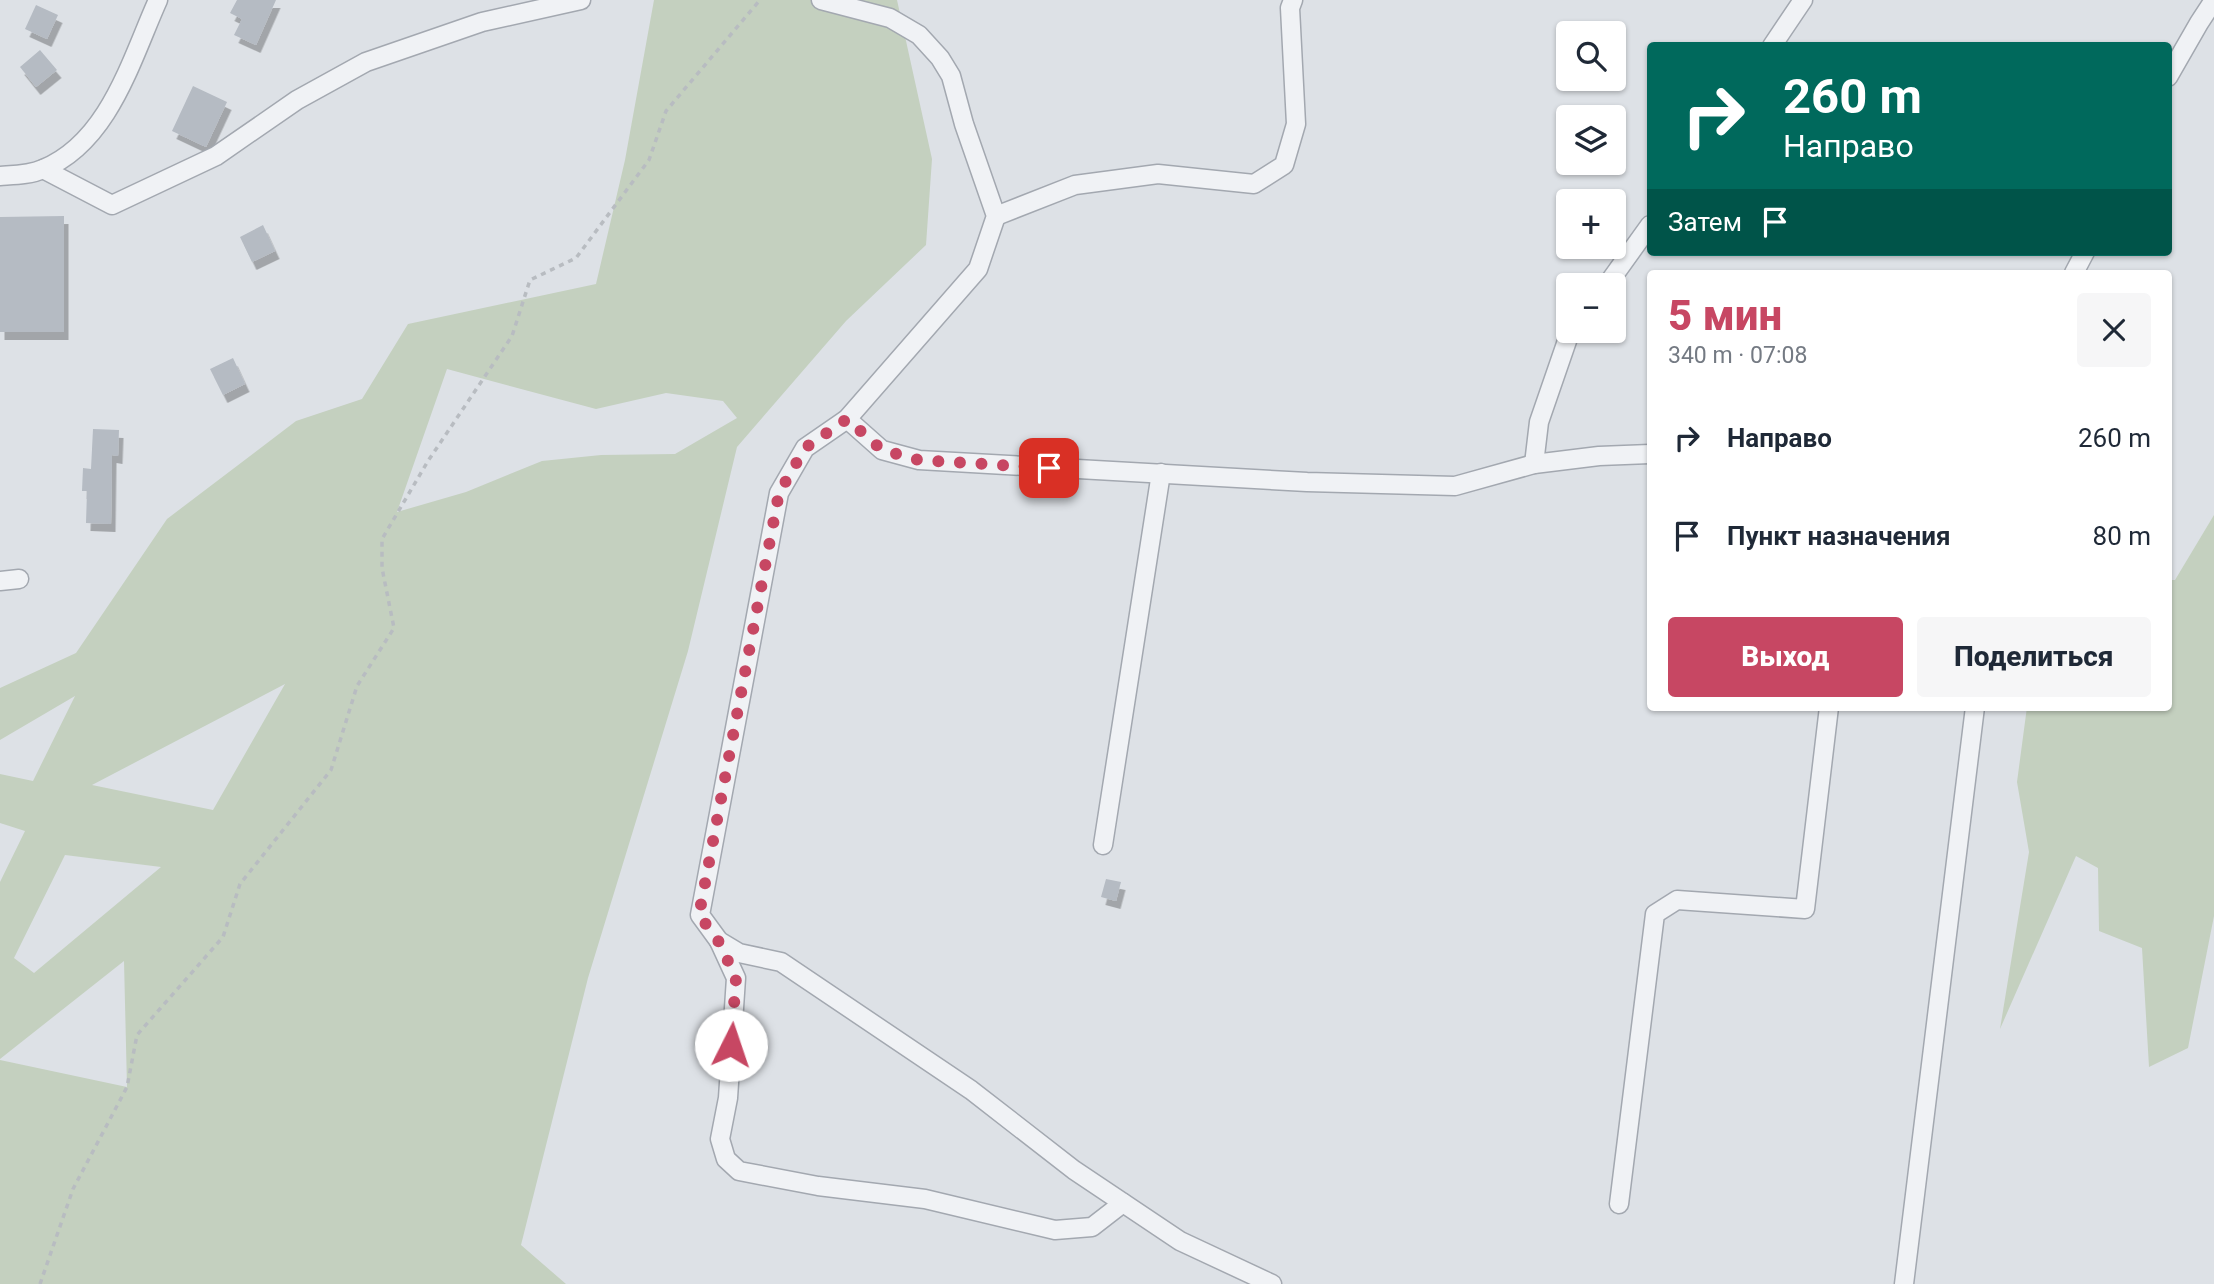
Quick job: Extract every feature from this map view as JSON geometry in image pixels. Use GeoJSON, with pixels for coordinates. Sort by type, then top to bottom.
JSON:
{"type":"FeatureCollection","features":[{"type":"Feature","properties":{"kind":"street"},"geometry":{"type":"LineString","coordinates":[[0,176],[43,169],[80,145],[111,107],[158,0]]}},
{"type":"Feature","properties":{"kind":"street"},"geometry":{"type":"LineString","coordinates":[[43,169],[113,205],[216,156],[297,100],[366,62],[482,22],[581,0]]}},
{"type":"Feature","properties":{"kind":"street"},"geometry":{"type":"LineString","coordinates":[[821,0],[890,18],[919,35],[940,58],[951,76],[964,124],[996,216],[978,269],[847,419],[805,448],[779,493],[699,915],[719,942],[736,978],[728,1098],[720,1139],[726,1159],[739,1171],[818,1186],[925,1199],[1055,1230],[1092,1227],[1123,1203]]}},
{"type":"Feature","properties":{"kind":"street"},"geometry":{"type":"LineString","coordinates":[[996,216],[1075,185],[1158,174],[1254,184],[1284,165],[1296,124],[1290,8],[1293,0]]}},
{"type":"Feature","properties":{"kind":"street"},"geometry":{"type":"LineString","coordinates":[[1775,42],[1803,0]]}},
{"type":"Feature","properties":{"kind":"street"},"geometry":{"type":"LineString","coordinates":[[2172,70],[2214,0]]}},
{"type":"Feature","properties":{"kind":"street"},"geometry":{"type":"LineString","coordinates":[[1616,273],[1647,229]]}},
{"type":"Feature","properties":{"kind":"street"},"geometry":{"type":"LineString","coordinates":[[1534,464],[1539,422],[1566,343]]}},
{"type":"Feature","properties":{"kind":"street"},"geometry":{"type":"LineString","coordinates":[[847,419],[882,450],[919,460],[1307,482],[1455,485],[1534,464],[1599,456],[1647,454]]}},
{"type":"Feature","properties":{"kind":"street"},"geometry":{"type":"LineString","coordinates":[[1103,845],[1161,473]]}},
{"type":"Feature","properties":{"kind":"street"},"geometry":{"type":"LineString","coordinates":[[0,581],[19,579]]}},
{"type":"Feature","properties":{"kind":"street"},"geometry":{"type":"LineString","coordinates":[[1619,1204],[1655,914],[1677,900],[1805,909],[1829,711]]}},
{"type":"Feature","properties":{"kind":"street"},"geometry":{"type":"LineString","coordinates":[[1904,1284],[1975,711]]}},
{"type":"Feature","properties":{"kind":"street"},"geometry":{"type":"LineString","coordinates":[[719,942],[739,953],[781,962],[971,1090],[1074,1170],[1180,1241],[1272,1284]]}},
{"type":"Feature","properties":{"kind":"path"},"geometry":{"type":"LineString","coordinates":[[40,1284],[73,1189],[127,1087],[137,1035],[223,937],[240,884],[331,770],[357,687],[394,628],[382,568],[382,539],[428,461],[512,336],[530,281],[576,258],[649,160],[666,111],[760,0]]}},
{"type":"Feature","properties":{"kind":"green space"},"geometry":{"type":"Polygon","coordinates":[[[654,0],[897,0],[932,159],[926,245],[846,321],[737,447],[688,651],[588,978],[521,1245],[566,1284],[0,1284],[0,1060],[127,1087],[124,961],[0,1059],[0,882],[25,831],[0,823],[0,774],[33,781],[75,696],[0,740],[0,688],[76,653],[167,519],[296,421],[362,399],[408,324],[596,284],[625,160],[654,0]],[[447,369],[397,512],[466,492],[542,461],[601,455],[675,454],[737,418],[723,401],[666,393],[596,409],[447,369]],[[285,684],[92,785],[213,810],[285,684]],[[65,855],[14,958],[34,973],[161,867],[65,855]]]}},
{"type":"Feature","properties":{"kind":"green space"},"geometry":{"type":"Polygon","coordinates":[[[2214,515],[2214,916],[2188,1048],[2149,1067],[2142,948],[2099,931],[2098,868],[2076,856],[2000,1029],[2029,852],[2017,782],[2026,711],[2172,711],[2172,580],[2175,580],[2214,515]]]}},
{"type":"Feature","properties":{"kind":"building"},"geometry":{"type":"Polygon","coordinates":[[[237,0],[276,0],[256,45],[234,35],[242,19],[230,13],[237,0]]]}},
{"type":"Feature","properties":{"kind":"building"},"geometry":{"type":"Polygon","coordinates":[[[36,5],[58,15],[47,39],[25,29],[36,5]]]}},
{"type":"Feature","properties":{"kind":"building"},"geometry":{"type":"Polygon","coordinates":[[[40,50],[57,70],[36,87],[20,67],[40,50]]]}},
{"type":"Feature","properties":{"kind":"building"},"geometry":{"type":"Polygon","coordinates":[[[193,86],[227,102],[206,147],[172,131],[193,86]]]}},
{"type":"Feature","properties":{"kind":"building"},"geometry":{"type":"Polygon","coordinates":[[[64,216],[64,332],[0,332],[0,217],[64,216]]]}},
{"type":"Feature","properties":{"kind":"building"},"geometry":{"type":"Polygon","coordinates":[[[263,225],[275,251],[252,262],[240,237],[263,225]]]}},
{"type":"Feature","properties":{"kind":"building"},"geometry":{"type":"Polygon","coordinates":[[[233,358],[245,384],[223,395],[210,369],[233,358]]]}},
{"type":"Feature","properties":{"kind":"building"},"geometry":{"type":"Polygon","coordinates":[[[93,429],[119,430],[118,456],[112,455],[111,524],[86,523],[87,491],[82,491],[83,468],[91,469],[93,429]]]}},
{"type":"Feature","properties":{"kind":"building"},"geometry":{"type":"Polygon","coordinates":[[[1106,879],[1121,882],[1116,901],[1101,897],[1106,879]]]}},
{"type":"Feature","properties":{"kind":"route"},"geometry":{"type":"LineString","coordinates":[[731,1045],[736,978],[719,942],[699,915],[779,493],[805,448],[847,419],[882,450],[919,460],[1049,468]]}}]}
